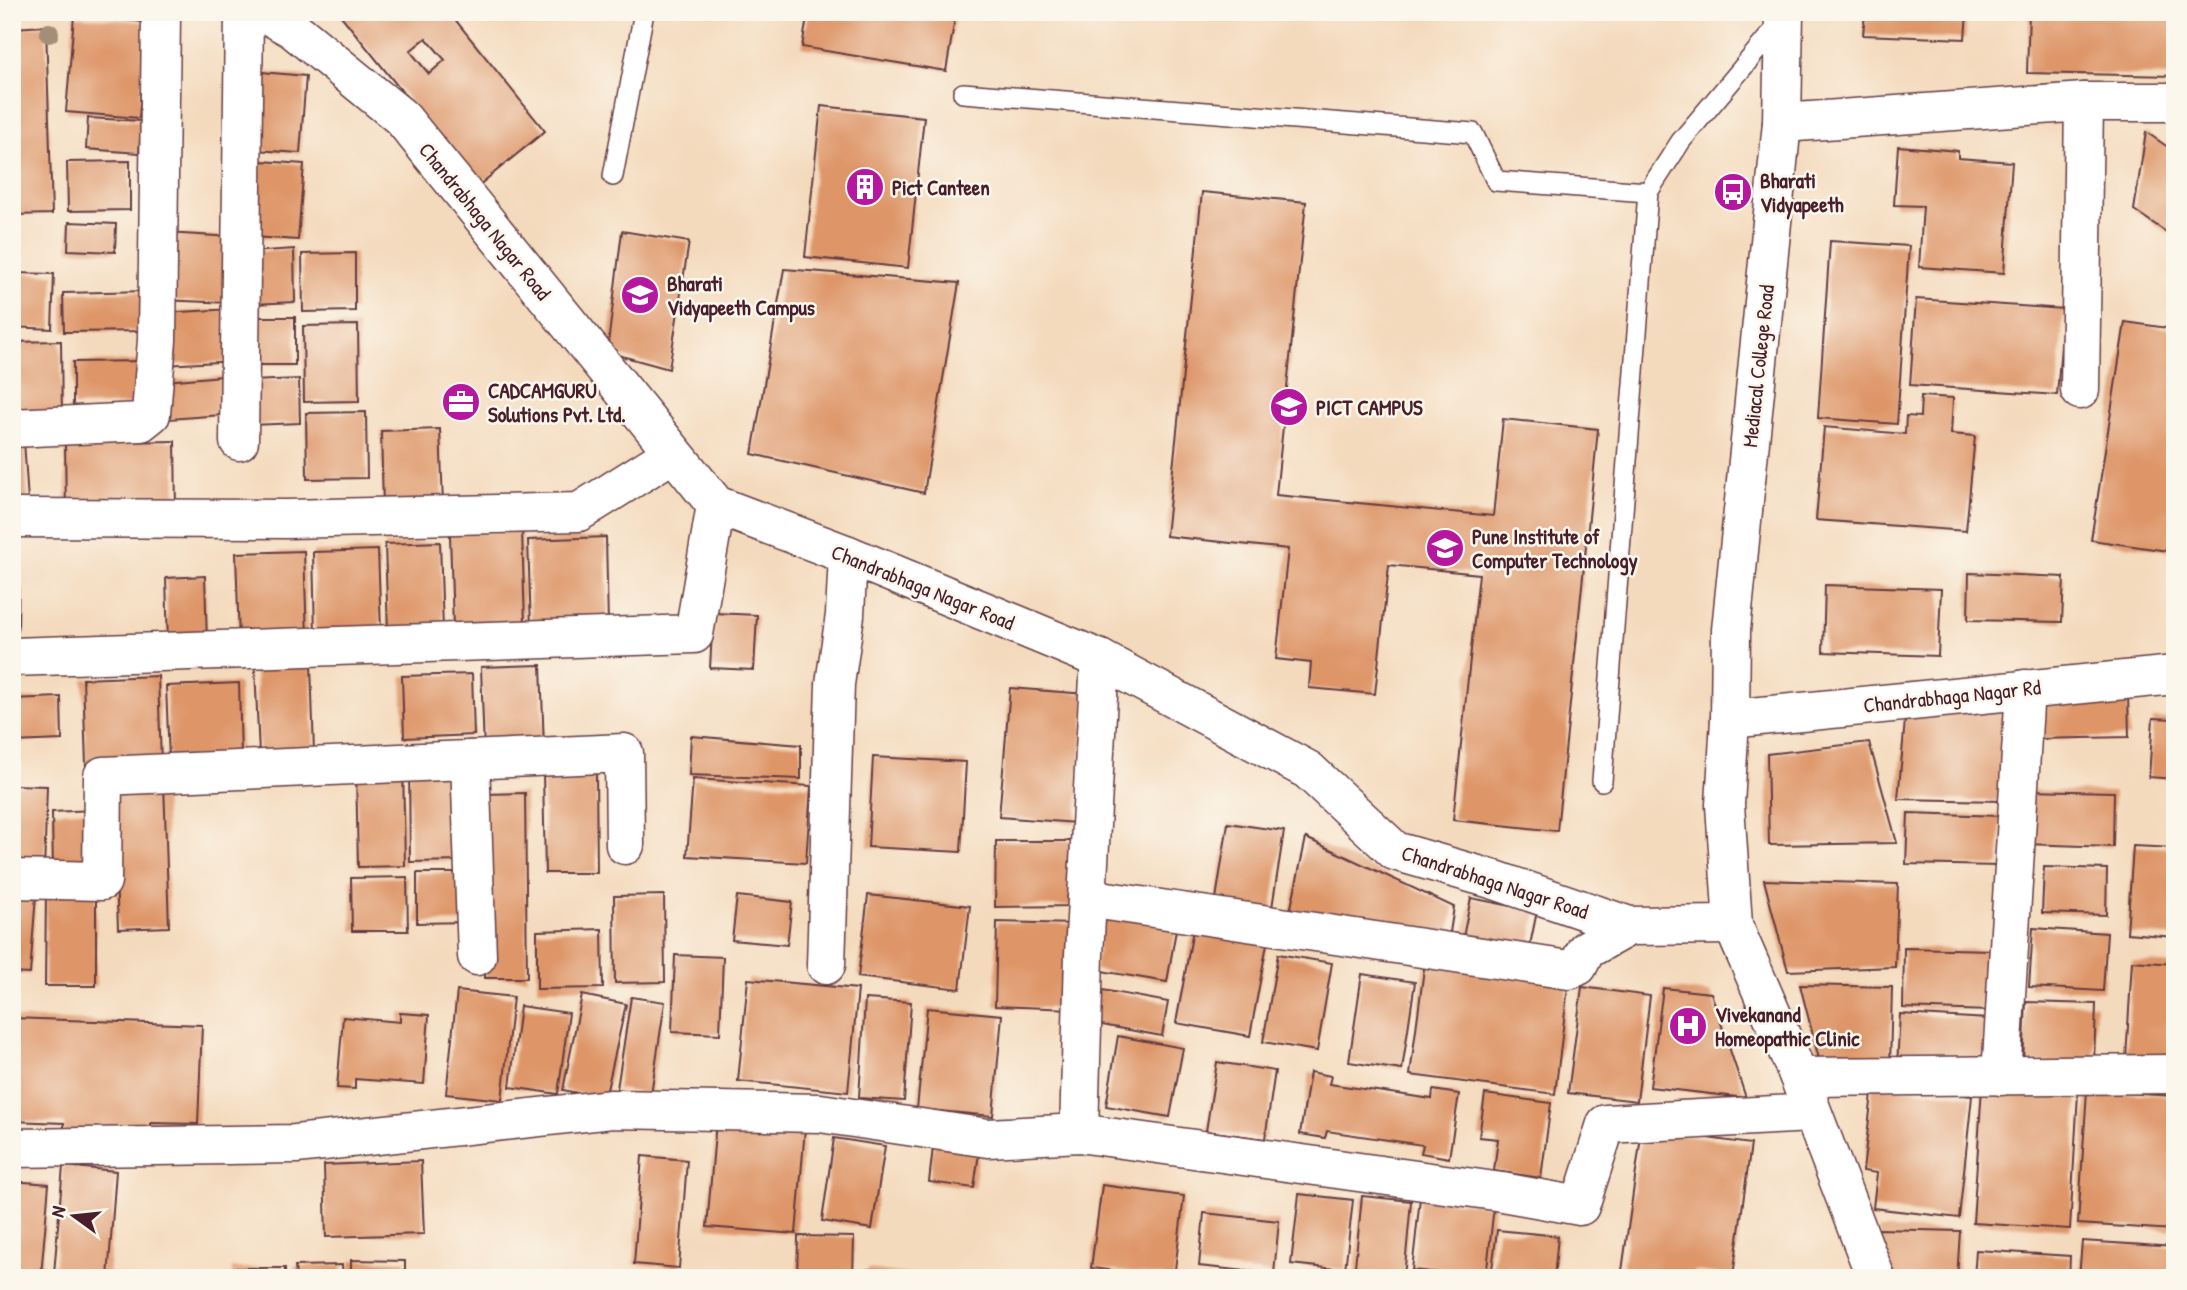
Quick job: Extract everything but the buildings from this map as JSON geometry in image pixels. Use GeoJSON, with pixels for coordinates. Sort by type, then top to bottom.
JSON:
{"type":"FeatureCollection","features":[{"type":"Feature","properties":{"kind":"street"},"geometry":{"type":"LineString","coordinates":[[12,428],[141,422],[151,415],[157,340],[159,12]]}},
{"type":"Feature","properties":{"kind":"street"},"geometry":{"type":"LineString","coordinates":[[239,441],[244,12]]}},
{"type":"Feature","properties":{"kind":"street","name":"Chandrabhaga Nagar Road"},"geometry":{"type":"LineString","coordinates":[[264,12],[293,29],[402,118],[716,505],[848,555],[1100,659],[1308,770],[1395,851],[1495,880],[1629,926],[1733,925]]}},
{"type":"Feature","properties":{"kind":"street","name":"Mediacal College Road"},"geometry":{"type":"LineString","coordinates":[[1784,16],[1782,122],[1731,631],[1725,805],[1733,925],[1798,1077],[1876,1278]]}},
{"type":"Feature","properties":{"kind":"street"},"geometry":{"type":"LineString","coordinates":[[2080,390],[2084,102]]}},
{"type":"Feature","properties":{"kind":"street"},"geometry":{"type":"LineString","coordinates":[[1782,122],[2084,102],[2175,102]]}},
{"type":"Feature","properties":{"kind":"street"},"geometry":{"type":"LineString","coordinates":[[12,518],[287,519],[579,512],[673,453]]}},
{"type":"Feature","properties":{"kind":"street"},"geometry":{"type":"LineString","coordinates":[[12,656],[694,634],[716,505]]}},
{"type":"Feature","properties":{"kind":"street"},"geometry":{"type":"LineString","coordinates":[[826,965],[835,684],[845,615],[848,555]]}},
{"type":"Feature","properties":{"kind":"street"},"geometry":{"type":"LineString","coordinates":[[1079,1133],[1087,898],[1100,659]]}},
{"type":"Feature","properties":{"kind":"street","name":"Chandrabhaga Nagar Rd"},"geometry":{"type":"LineString","coordinates":[[1730,719],[2175,675]]}},
{"type":"Feature","properties":{"kind":"street"},"geometry":{"type":"LineString","coordinates":[[2001,1076],[2025,689]]}},
{"type":"Feature","properties":{"kind":"street"},"geometry":{"type":"LineString","coordinates":[[12,879],[102,881],[103,776],[624,753],[625,845]]}},
{"type":"Feature","properties":{"kind":"street"},"geometry":{"type":"LineString","coordinates":[[470,760],[477,956]]}},
{"type":"Feature","properties":{"kind":"street"},"geometry":{"type":"LineString","coordinates":[[1087,898],[1569,970],[1578,965],[1586,950],[1629,926]]}},
{"type":"Feature","properties":{"kind":"street"},"geometry":{"type":"LineString","coordinates":[[1798,1077],[2175,1074]]}},
{"type":"Feature","properties":{"kind":"street"},"geometry":{"type":"LineString","coordinates":[[12,1148],[296,1144],[612,1109],[820,1113],[988,1138],[1079,1133],[1503,1192],[1580,1206],[1606,1124],[1812,1114]]}},
{"type":"Feature","properties":{"kind":"lane"},"geometry":{"type":"LineString","coordinates":[[613,176],[644,12]]}},
{"type":"Feature","properties":{"kind":"lane"},"geometry":{"type":"LineString","coordinates":[[1602,781],[1648,192],[1681,141],[1784,16]]}},
{"type":"Feature","properties":{"kind":"lane"},"geometry":{"type":"LineString","coordinates":[[963,93],[1473,133],[1496,181],[1648,192]]}},
{"type":"Feature","properties":{"kind":"place","name":"Pict Canteen"},"geometry":{"type":"Point","coordinates":[865,187]}},
{"type":"Feature","properties":{"kind":"place","name":"Bharati Vidyapeeth"},"geometry":{"type":"Point","coordinates":[1733,192]}},
{"type":"Feature","properties":{"kind":"place","name":"Bharati Vidyapeeth Campus"},"geometry":{"type":"Point","coordinates":[640,295]}},
{"type":"Feature","properties":{"kind":"place","name":"CADCAMGURU Solutions Pvt. Ltd."},"geometry":{"type":"Point","coordinates":[461,402]}},
{"type":"Feature","properties":{"kind":"place","name":"PICT CAMPUS"},"geometry":{"type":"Point","coordinates":[1289,407]}},
{"type":"Feature","properties":{"kind":"place","name":"Pune Institute of Computer Technology"},"geometry":{"type":"Point","coordinates":[1445,548]}},
{"type":"Feature","properties":{"kind":"place","name":"Vivekanand Homeopathic Clinic"},"geometry":{"type":"Point","coordinates":[1688,1026]}}]}
